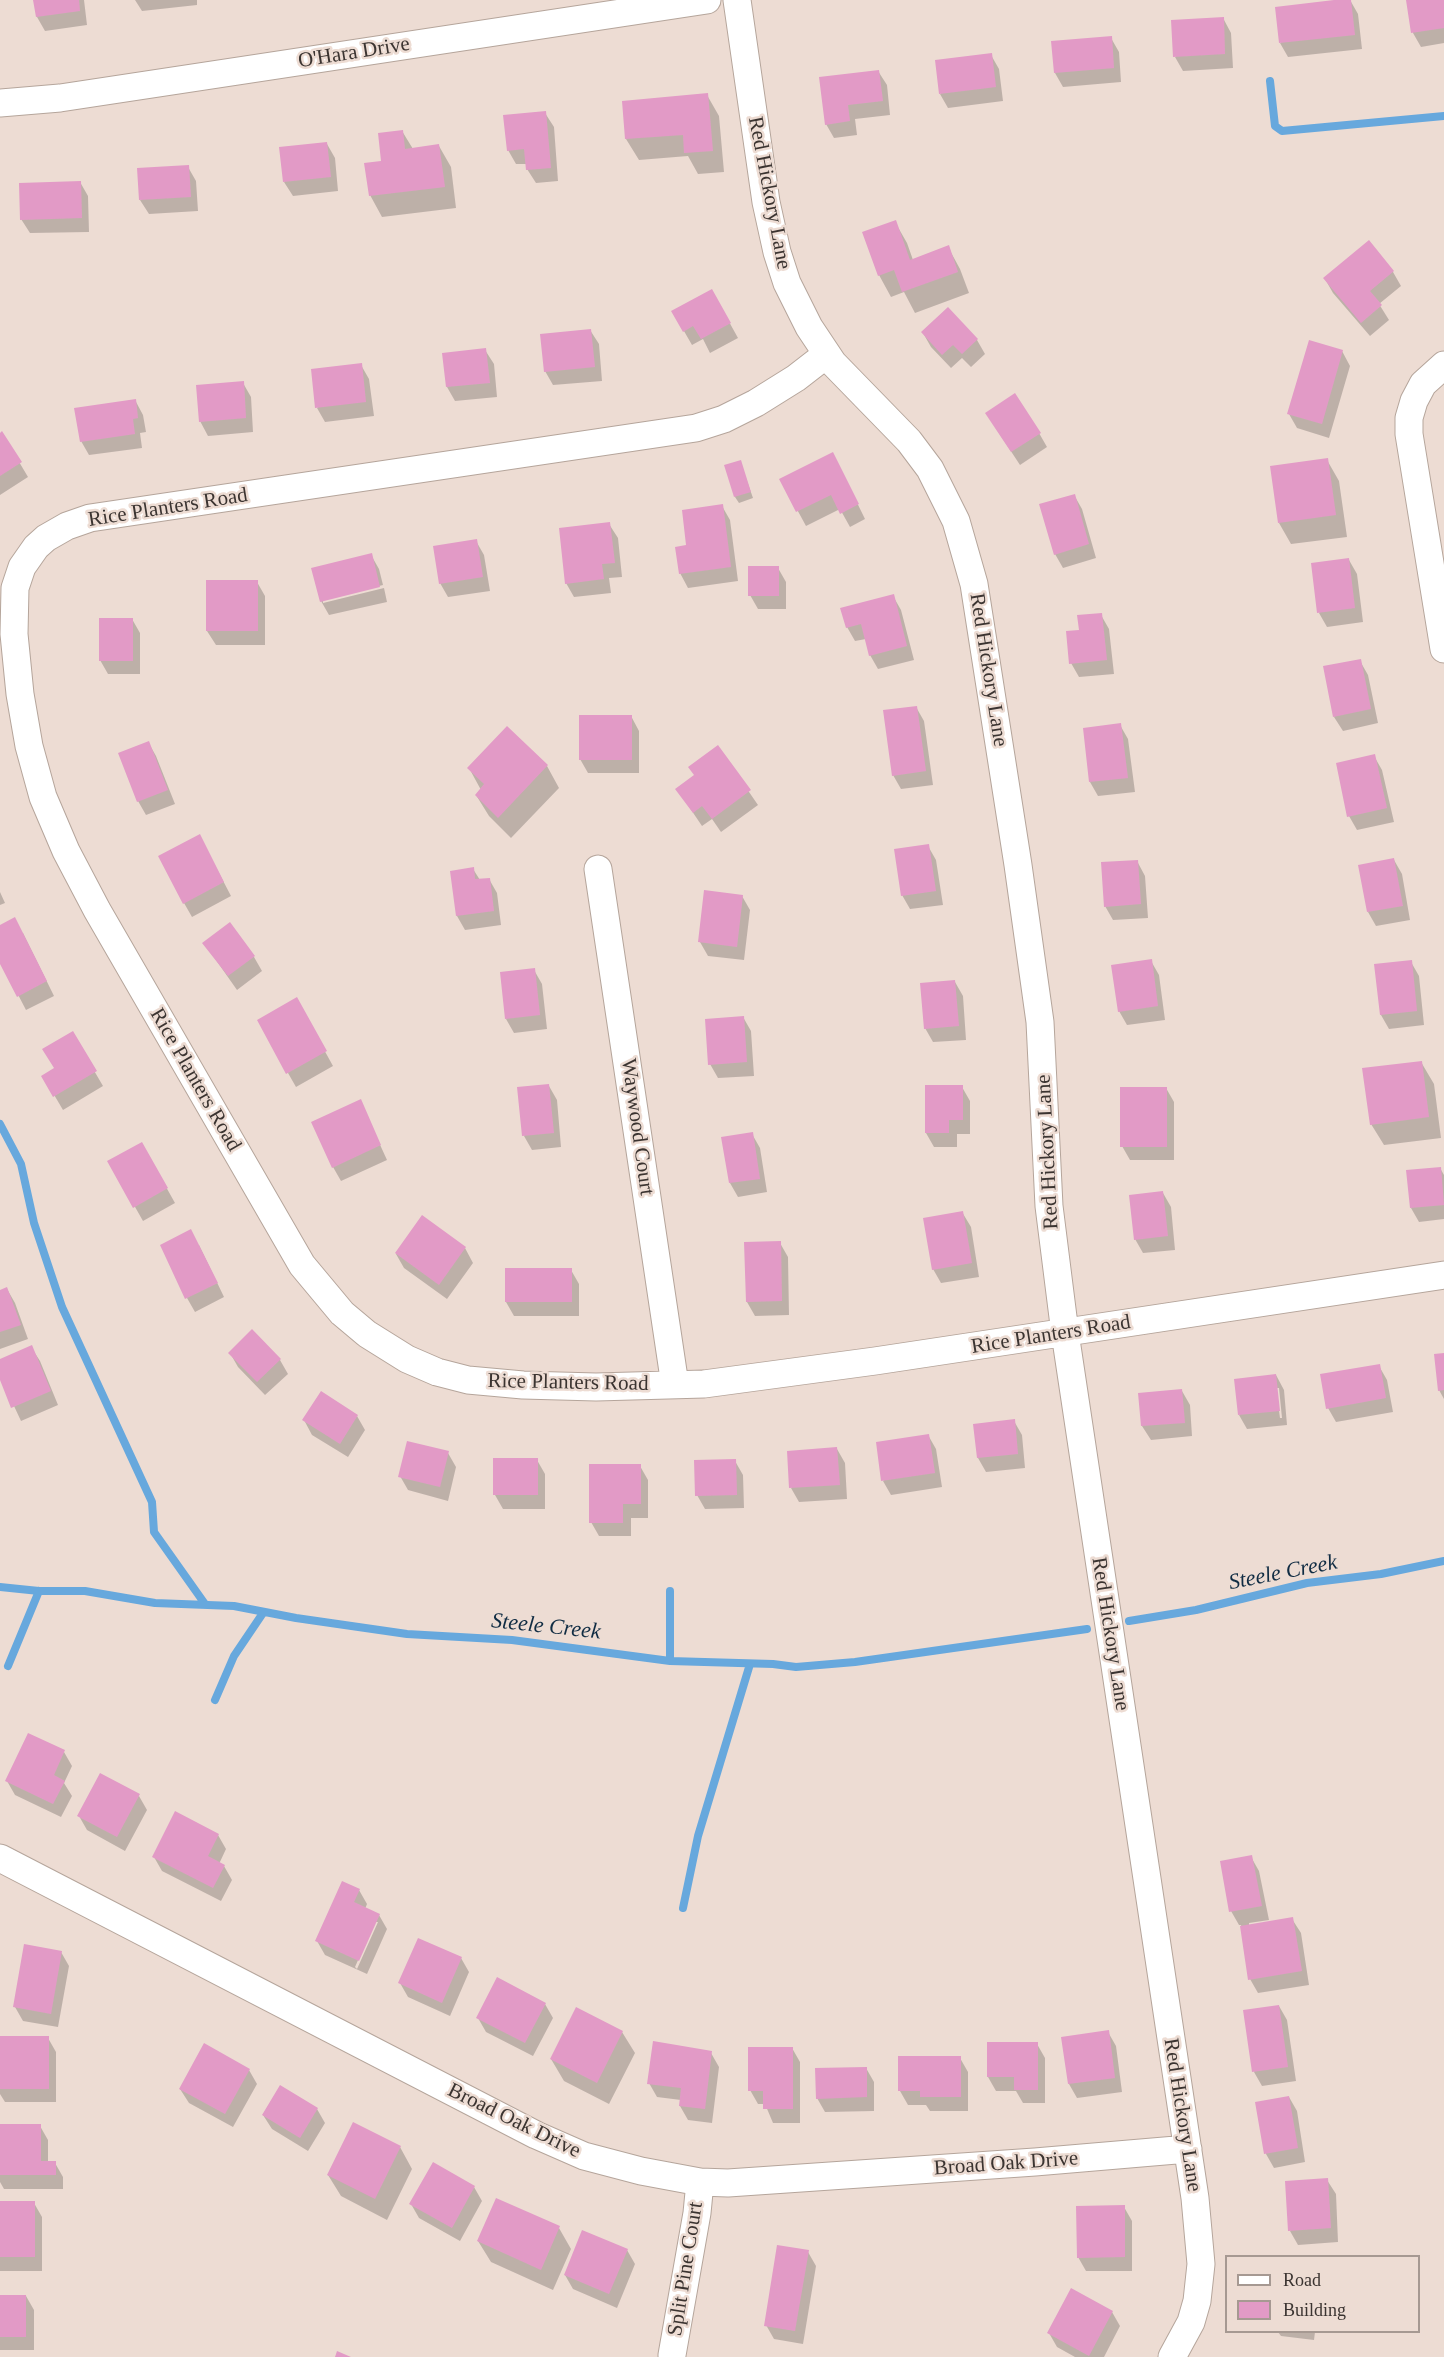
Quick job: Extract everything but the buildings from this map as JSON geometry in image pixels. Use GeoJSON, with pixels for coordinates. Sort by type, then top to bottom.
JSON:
{"type":"FeatureCollection","features":[{"type":"Feature","properties":{"kind":"street","name":"O'Hara Drive"},"geometry":{"type":"LineString","coordinates":[[0,103],[60,98],[707,0]]}},
{"type":"Feature","properties":{"kind":"street","name":"Red Hickory Lane"},"geometry":{"type":"LineString","coordinates":[[737,0],[766,202],[777,252],[787,283],[809,327],[826,354],[909,441],[930,470],[956,521],[966,549],[974,584],[1040,1022],[1049,1206],[1065,1333],[1196,2198],[1201,2264],[1197,2301],[1191,2322],[1172,2357]]}},
{"type":"Feature","properties":{"kind":"street","name":"Rice Planters Road"},"geometry":{"type":"LineString","coordinates":[[826,354],[796,378],[756,403],[724,419],[696,428],[90,518],[67,526],[36,547],[22,567],[15,588],[14,634],[29,746],[43,797],[66,851],[97,910],[296,1255],[322,1292],[342,1313],[367,1334],[407,1359],[437,1372],[468,1380],[596,1387],[704,1384],[1065,1333],[1444,1275]]}},
{"type":"Feature","properties":{"kind":"street"},"geometry":{"type":"LineString","coordinates":[[1444,365],[1423,384],[1409,418],[1409,434],[1444,649]]}},
{"type":"Feature","properties":{"kind":"street","name":"Waywood Court"},"geometry":{"type":"LineString","coordinates":[[598,869],[675,1384]]}},
{"type":"Feature","properties":{"kind":"street","name":"Broad Oak Drive"},"geometry":{"type":"LineString","coordinates":[[0,1858],[536,2135],[584,2156],[641,2171],[700,2182],[728,2183],[1035,2163],[1188,2149]]}},
{"type":"Feature","properties":{"kind":"street","name":"Split Pine Court"},"geometry":{"type":"LineString","coordinates":[[672,2355],[697,2213],[700,2182]]}},
{"type":"Feature","properties":{"kind":"waterway"},"geometry":{"type":"LineString","coordinates":[[1270,81],[1275,126],[1282,131],[1444,116]]}},
{"type":"Feature","properties":{"kind":"waterway"},"geometry":{"type":"LineString","coordinates":[[0,1124],[21,1164],[34,1223],[62,1307],[152,1502],[154,1532],[205,1604]]}},
{"type":"Feature","properties":{"kind":"waterway","name":"Steele Creek"},"geometry":{"type":"LineString","coordinates":[[1129,1621],[1196,1610],[1307,1583],[1381,1574],[1444,1561]]}},
{"type":"Feature","properties":{"kind":"waterway","name":"Steele Creek"},"geometry":{"type":"LineString","coordinates":[[0,1587],[39,1591],[85,1591],[155,1603],[234,1606],[296,1618],[407,1634],[512,1640],[670,1661],[773,1664],[796,1667],[855,1662],[1087,1629]]}},
{"type":"Feature","properties":{"kind":"waterway"},"geometry":{"type":"LineString","coordinates":[[8,1666],[39,1591]]}},
{"type":"Feature","properties":{"kind":"waterway"},"geometry":{"type":"LineString","coordinates":[[670,1591],[670,1661]]}},
{"type":"Feature","properties":{"kind":"waterway"},"geometry":{"type":"LineString","coordinates":[[215,1700],[234,1656],[263,1613]]}},
{"type":"Feature","properties":{"kind":"waterway"},"geometry":{"type":"LineString","coordinates":[[683,1908],[698,1836],[750,1664]]}}]}
